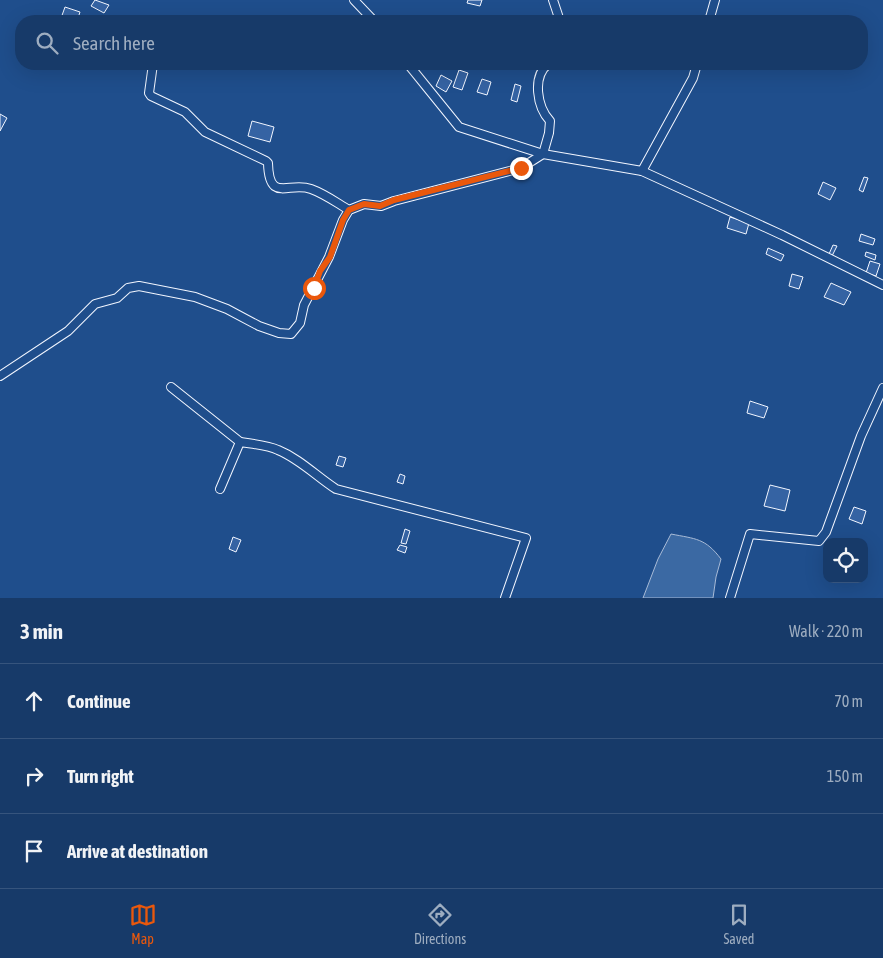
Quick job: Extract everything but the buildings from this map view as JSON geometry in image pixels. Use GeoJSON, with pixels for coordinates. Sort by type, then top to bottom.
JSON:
{"type":"FeatureCollection","features":[{"type":"Feature","properties":{"kind":"street"},"geometry":{"type":"LineString","coordinates":[[354,0],[368,15]]}},
{"type":"Feature","properties":{"kind":"street"},"geometry":{"type":"LineString","coordinates":[[553,0],[558,15]]}},
{"type":"Feature","properties":{"kind":"street"},"geometry":{"type":"LineString","coordinates":[[711,15],[715,0]]}},
{"type":"Feature","properties":{"kind":"street"},"geometry":{"type":"LineString","coordinates":[[152,70],[149,93],[151,96],[185,112],[205,132],[266,160],[268,163],[268,177],[273,184],[283,190],[309,188],[349,210]]}},
{"type":"Feature","properties":{"kind":"street"},"geometry":{"type":"LineString","coordinates":[[413,70],[460,126],[543,154],[642,171],[782,235],[883,285]]}},
{"type":"Feature","properties":{"kind":"street"},"geometry":{"type":"LineString","coordinates":[[0,376],[57,340],[82,319],[95,304],[117,298],[128,288],[139,286],[195,297],[227,309],[259,326],[279,333],[291,334],[300,324],[304,305],[330,257],[343,220],[349,210],[364,204],[380,206],[394,200],[521,168],[543,154],[549,133],[550,121],[543,114],[538,93],[543,70]]}},
{"type":"Feature","properties":{"kind":"street"},"geometry":{"type":"LineString","coordinates":[[642,171],[693,78],[695,70]]}},
{"type":"Feature","properties":{"kind":"street"},"geometry":{"type":"LineString","coordinates":[[171,386],[240,442],[277,449],[306,465],[318,477],[336,489],[526,538],[505,598]]}},
{"type":"Feature","properties":{"kind":"street"},"geometry":{"type":"LineString","coordinates":[[730,598],[750,534],[819,541],[826,532],[861,436],[883,388]]}},
{"type":"Feature","properties":{"kind":"street"},"geometry":{"type":"LineString","coordinates":[[220,489],[240,442]]}},
{"type":"Feature","properties":{"kind":"water"},"geometry":{"type":"Polygon","coordinates":[[[671,534],[705,543],[721,559],[713,598],[643,598],[658,559],[671,534]]]}},
{"type":"Feature","properties":{"kind":"route"},"geometry":{"type":"LineString","coordinates":[[314,288],[320,271],[330,257],[343,220],[349,210],[364,204],[380,206],[394,200],[444,189],[496,173],[521,168]]}}]}
